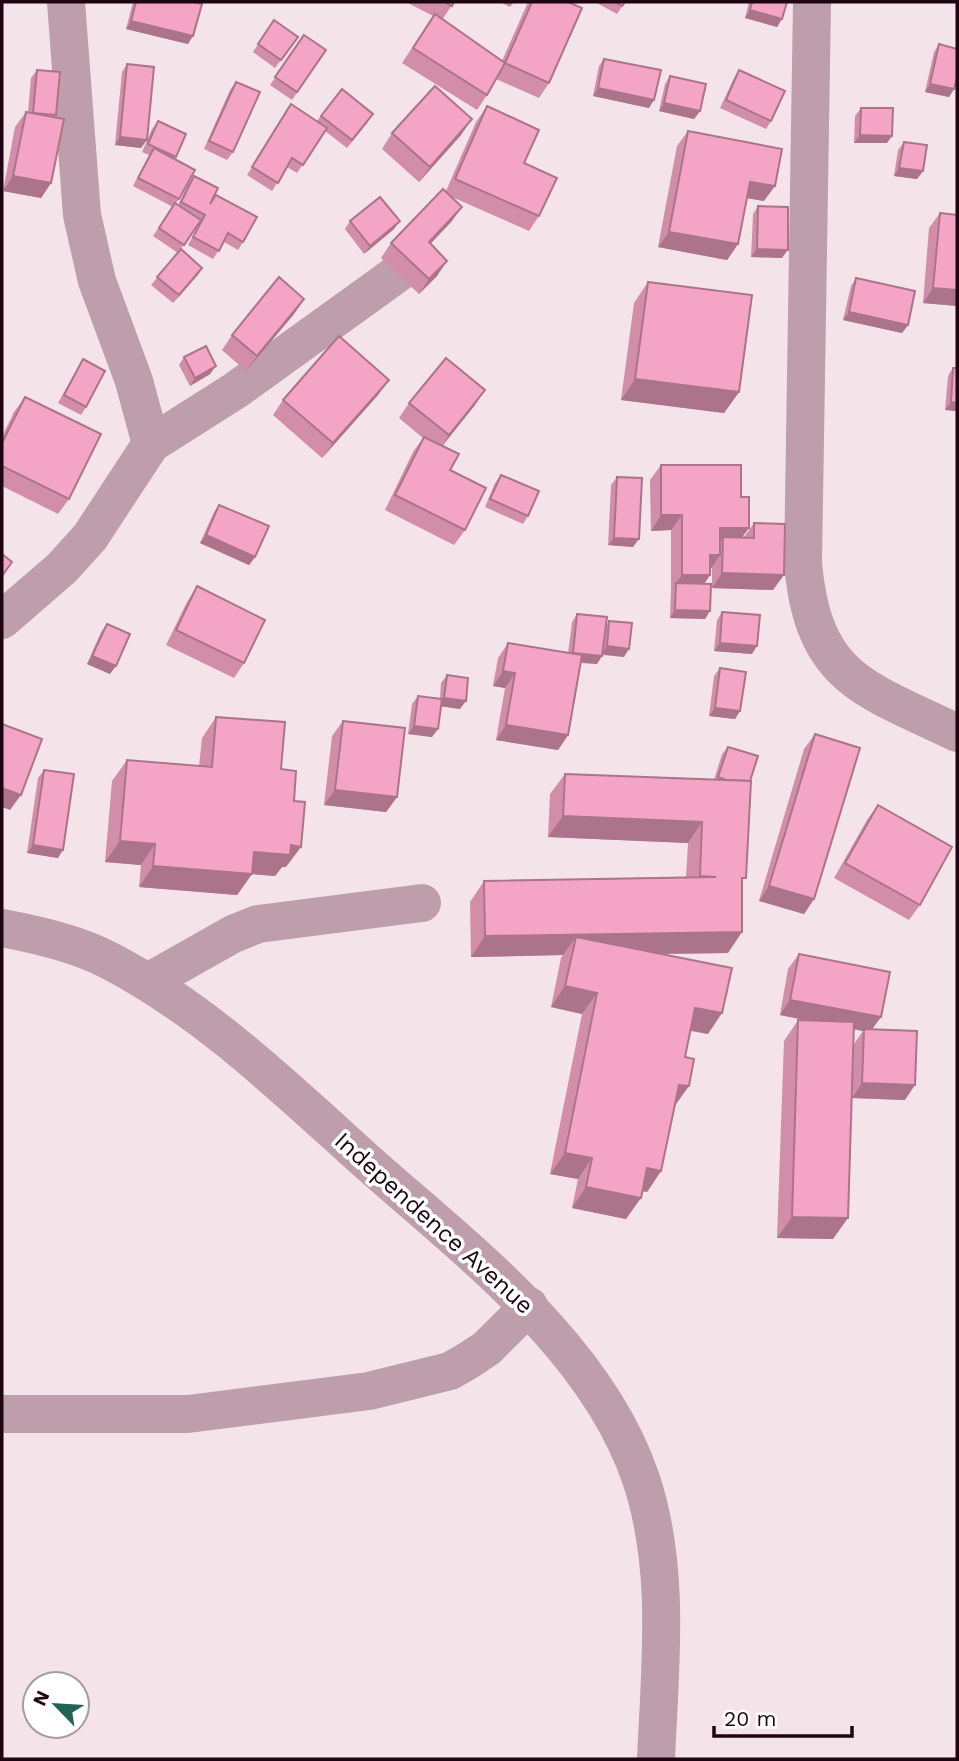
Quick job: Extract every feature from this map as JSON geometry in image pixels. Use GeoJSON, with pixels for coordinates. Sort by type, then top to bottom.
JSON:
{"type":"FeatureCollection","features":[{"type":"Feature","properties":{"kind":"street"},"geometry":{"type":"LineString","coordinates":[[66,2],[82,215],[97,281],[134,381],[151,444]]}},
{"type":"Feature","properties":{"kind":"street"},"geometry":{"type":"LineString","coordinates":[[812,2],[803,563],[806,596],[823,645],[847,676],[957,733]]}},
{"type":"Feature","properties":{"kind":"street"},"geometry":{"type":"LineString","coordinates":[[2,620],[61,568],[90,537],[151,444],[236,390],[405,268]]}},
{"type":"Feature","properties":{"kind":"street"},"geometry":{"type":"LineString","coordinates":[[148,982],[233,934],[258,925],[422,903]]}},
{"type":"Feature","properties":{"kind":"street","name":"Independence Avenue"},"geometry":{"type":"LineString","coordinates":[[2,928],[37,934],[108,960],[148,982],[236,1044],[529,1306],[603,1400],[622,1434],[641,1479],[654,1533],[661,1590],[656,1759]]}},
{"type":"Feature","properties":{"kind":"street"},"geometry":{"type":"LineString","coordinates":[[2,1414],[188,1414],[369,1391],[450,1371],[487,1348],[529,1306]]}},
{"type":"Feature","properties":{"kind":"building"},"geometry":{"type":"Polygon","coordinates":[[[136,2],[202,4],[193,36],[131,21],[136,2]]]}},
{"type":"Feature","properties":{"kind":"building"},"geometry":{"type":"Polygon","coordinates":[[[532,2],[568,2],[582,8],[549,83],[505,63],[532,2]]]}},
{"type":"Feature","properties":{"kind":"building"},"geometry":{"type":"Polygon","coordinates":[[[752,2],[787,2],[782,19],[750,10],[752,2]]]}},
{"type":"Feature","properties":{"kind":"building"},"geometry":{"type":"Polygon","coordinates":[[[435,14],[505,63],[487,95],[413,48],[435,14]]]}},
{"type":"Feature","properties":{"kind":"building"},"geometry":{"type":"Polygon","coordinates":[[[274,20],[298,37],[281,60],[258,44],[274,20]]]}},
{"type":"Feature","properties":{"kind":"building"},"geometry":{"type":"Polygon","coordinates":[[[304,35],[326,50],[297,92],[275,77],[304,35]]]}},
{"type":"Feature","properties":{"kind":"building"},"geometry":{"type":"Polygon","coordinates":[[[939,44],[957,49],[957,78],[954,89],[930,84],[939,44]]]}},
{"type":"Feature","properties":{"kind":"building"},"geometry":{"type":"Polygon","coordinates":[[[604,59],[661,70],[654,100],[598,88],[604,59]]]}},
{"type":"Feature","properties":{"kind":"building"},"geometry":{"type":"Polygon","coordinates":[[[127,64],[154,67],[147,140],[120,137],[127,64]]]}},
{"type":"Feature","properties":{"kind":"building"},"geometry":{"type":"Polygon","coordinates":[[[37,70],[60,72],[56,115],[33,113],[37,70]]]}},
{"type":"Feature","properties":{"kind":"building"},"geometry":{"type":"Polygon","coordinates":[[[739,70],[785,91],[771,121],[726,100],[739,70]]]}},
{"type":"Feature","properties":{"kind":"building"},"geometry":{"type":"Polygon","coordinates":[[[670,76],[706,84],[700,111],[664,103],[670,76]]]}},
{"type":"Feature","properties":{"kind":"building"},"geometry":{"type":"Polygon","coordinates":[[[236,82],[260,92],[233,152],[209,141],[236,82]]]}},
{"type":"Feature","properties":{"kind":"building"},"geometry":{"type":"Polygon","coordinates":[[[435,86],[472,119],[430,167],[392,133],[435,86]]]}},
{"type":"Feature","properties":{"kind":"building"},"geometry":{"type":"Polygon","coordinates":[[[342,89],[373,114],[352,140],[321,116],[342,89]]]}},
{"type":"Feature","properties":{"kind":"building"},"geometry":{"type":"Polygon","coordinates":[[[291,104],[327,128],[303,165],[292,158],[278,183],[252,167],[291,104]]]}},
{"type":"Feature","properties":{"kind":"building"},"geometry":{"type":"Polygon","coordinates":[[[487,106],[539,130],[524,163],[557,178],[539,216],[455,179],[487,106]]]}},
{"type":"Feature","properties":{"kind":"building"},"geometry":{"type":"Polygon","coordinates":[[[861,108],[893,108],[892,136],[860,135],[861,108]]]}},
{"type":"Feature","properties":{"kind":"building"},"geometry":{"type":"Polygon","coordinates":[[[26,112],[64,119],[51,183],[13,176],[26,112]]]}},
{"type":"Feature","properties":{"kind":"building"},"geometry":{"type":"Polygon","coordinates":[[[158,121],[186,134],[176,157],[148,144],[158,121]]]}},
{"type":"Feature","properties":{"kind":"building"},"geometry":{"type":"Polygon","coordinates":[[[688,131],[782,149],[775,186],[750,182],[738,244],[669,232],[688,131]]]}},
{"type":"Feature","properties":{"kind":"building"},"geometry":{"type":"Polygon","coordinates":[[[904,142],[927,145],[923,171],[899,168],[904,142]]]}},
{"type":"Feature","properties":{"kind":"building"},"geometry":{"type":"Polygon","coordinates":[[[154,148],[195,170],[179,199],[138,178],[154,148]]]}},
{"type":"Feature","properties":{"kind":"building"},"geometry":{"type":"Polygon","coordinates":[[[194,176],[218,188],[210,204],[216,195],[257,217],[243,242],[228,233],[219,251],[193,237],[205,215],[181,202],[194,176]]]}},
{"type":"Feature","properties":{"kind":"building"},"geometry":{"type":"Polygon","coordinates":[[[443,189],[462,207],[429,242],[447,261],[429,279],[391,243],[443,189]]]}},
{"type":"Feature","properties":{"kind":"building"},"geometry":{"type":"Polygon","coordinates":[[[380,197],[400,221],[370,246],[350,221],[380,197]]]}},
{"type":"Feature","properties":{"kind":"building"},"geometry":{"type":"Polygon","coordinates":[[[175,203],[201,220],[184,245],[159,228],[175,203]]]}},
{"type":"Feature","properties":{"kind":"building"},"geometry":{"type":"Polygon","coordinates":[[[758,206],[788,207],[788,250],[757,249],[758,206]]]}},
{"type":"Feature","properties":{"kind":"building"},"geometry":{"type":"Polygon","coordinates":[[[940,213],[957,215],[957,290],[933,288],[940,213]]]}},
{"type":"Feature","properties":{"kind":"building"},"geometry":{"type":"Polygon","coordinates":[[[181,249],[202,268],[179,295],[157,277],[181,249]]]}},
{"type":"Feature","properties":{"kind":"building"},"geometry":{"type":"Polygon","coordinates":[[[279,277],[304,299],[257,356],[232,335],[279,277]]]}},
{"type":"Feature","properties":{"kind":"building"},"geometry":{"type":"Polygon","coordinates":[[[856,278],[915,291],[908,325],[849,312],[856,278]]]}},
{"type":"Feature","properties":{"kind":"building"},"geometry":{"type":"Polygon","coordinates":[[[648,282],[752,295],[739,392],[635,379],[648,282]]]}},
{"type":"Feature","properties":{"kind":"building"},"geometry":{"type":"Polygon","coordinates":[[[339,336],[389,380],[333,443],[283,400],[339,336]]]}},
{"type":"Feature","properties":{"kind":"building"},"geometry":{"type":"Polygon","coordinates":[[[206,346],[216,366],[195,378],[184,357],[206,346]]]}},
{"type":"Feature","properties":{"kind":"building"},"geometry":{"type":"Polygon","coordinates":[[[446,358],[485,390],[449,435],[409,403],[446,358]]]}},
{"type":"Feature","properties":{"kind":"building"},"geometry":{"type":"Polygon","coordinates":[[[83,359],[105,371],[86,407],[64,395],[83,359]]]}},
{"type":"Feature","properties":{"kind":"building"},"geometry":{"type":"Polygon","coordinates":[[[953,368],[957,368],[957,403],[951,402],[953,368]]]}},
{"type":"Feature","properties":{"kind":"building"},"geometry":{"type":"Polygon","coordinates":[[[25,397],[101,434],[69,499],[2,466],[2,443],[25,397]]]}},
{"type":"Feature","properties":{"kind":"building"},"geometry":{"type":"Polygon","coordinates":[[[424,437],[459,454],[450,470],[486,488],[465,530],[395,495],[424,437]]]}},
{"type":"Feature","properties":{"kind":"building"},"geometry":{"type":"Polygon","coordinates":[[[661,465],[741,465],[741,497],[749,497],[749,528],[720,528],[720,555],[710,555],[710,575],[682,575],[682,515],[661,515],[661,465]]]}},
{"type":"Feature","properties":{"kind":"building"},"geometry":{"type":"Polygon","coordinates":[[[501,475],[539,491],[528,516],[490,499],[501,475]]]}},
{"type":"Feature","properties":{"kind":"building"},"geometry":{"type":"Polygon","coordinates":[[[617,477],[642,478],[639,539],[614,538],[617,477]]]}},
{"type":"Feature","properties":{"kind":"building"},"geometry":{"type":"Polygon","coordinates":[[[219,505],[269,526],[255,557],[206,535],[219,505]]]}},
{"type":"Feature","properties":{"kind":"building"},"geometry":{"type":"Polygon","coordinates":[[[754,523],[785,524],[784,575],[722,573],[723,537],[754,538],[754,523]]]}},
{"type":"Feature","properties":{"kind":"building"},"geometry":{"type":"Polygon","coordinates":[[[2,554],[12,562],[2,576],[2,554]]]}},
{"type":"Feature","properties":{"kind":"building"},"geometry":{"type":"Polygon","coordinates":[[[676,583],[711,584],[710,611],[675,610],[676,583]]]}},
{"type":"Feature","properties":{"kind":"building"},"geometry":{"type":"Polygon","coordinates":[[[197,586],[265,620],[244,663],[176,630],[197,586]]]}},
{"type":"Feature","properties":{"kind":"building"},"geometry":{"type":"Polygon","coordinates":[[[722,612],[760,615],[757,646],[720,643],[722,612]]]}},
{"type":"Feature","properties":{"kind":"building"},"geometry":{"type":"Polygon","coordinates":[[[577,614],[607,617],[602,656],[573,653],[577,614]]]}},
{"type":"Feature","properties":{"kind":"building"},"geometry":{"type":"Polygon","coordinates":[[[609,621],[632,623],[629,649],[607,646],[609,621]]]}},
{"type":"Feature","properties":{"kind":"building"},"geometry":{"type":"Polygon","coordinates":[[[107,624],[130,634],[116,666],[92,656],[107,624]]]}},
{"type":"Feature","properties":{"kind":"building"},"geometry":{"type":"Polygon","coordinates":[[[508,643],[582,655],[568,735],[506,725],[515,673],[503,671],[508,643]]]}},
{"type":"Feature","properties":{"kind":"building"},"geometry":{"type":"Polygon","coordinates":[[[720,668],[746,672],[740,711],[715,708],[720,668]]]}},
{"type":"Feature","properties":{"kind":"building"},"geometry":{"type":"Polygon","coordinates":[[[447,675],[468,678],[466,701],[444,698],[447,675]]]}},
{"type":"Feature","properties":{"kind":"building"},"geometry":{"type":"Polygon","coordinates":[[[418,696],[442,699],[438,729],[414,726],[418,696]]]}},
{"type":"Feature","properties":{"kind":"building"},"geometry":{"type":"Polygon","coordinates":[[[216,717],[285,722],[281,769],[296,771],[294,801],[305,802],[301,847],[291,845],[290,855],[254,852],[252,874],[153,866],[155,844],[120,841],[127,760],[212,767],[216,717]]]}},
{"type":"Feature","properties":{"kind":"building"},"geometry":{"type":"Polygon","coordinates":[[[343,721],[405,728],[397,797],[335,790],[343,721]]]}},
{"type":"Feature","properties":{"kind":"building"},"geometry":{"type":"Polygon","coordinates":[[[2,724],[42,739],[21,795],[2,788],[2,724]]]}},
{"type":"Feature","properties":{"kind":"building"},"geometry":{"type":"Polygon","coordinates":[[[815,734],[860,748],[814,899],[769,886],[815,734]]]}},
{"type":"Feature","properties":{"kind":"building"},"geometry":{"type":"Polygon","coordinates":[[[728,747],[758,756],[750,781],[718,777],[728,747]]]}},
{"type":"Feature","properties":{"kind":"building"},"geometry":{"type":"Polygon","coordinates":[[[44,770],[74,774],[63,850],[33,845],[44,770]]]}},
{"type":"Feature","properties":{"kind":"building"},"geometry":{"type":"Polygon","coordinates":[[[565,774],[751,781],[746,878],[742,878],[742,932],[485,936],[484,881],[716,877],[700,876],[702,822],[563,816],[565,774]]]}},
{"type":"Feature","properties":{"kind":"building"},"geometry":{"type":"Polygon","coordinates":[[[878,805],[952,847],[920,905],[845,863],[878,805]]]}},
{"type":"Feature","properties":{"kind":"building"},"geometry":{"type":"Polygon","coordinates":[[[576,937],[732,968],[722,1013],[695,1008],[685,1057],[694,1059],[689,1086],[679,1085],[661,1171],[647,1168],[641,1198],[586,1187],[592,1158],[565,1153],[597,993],[565,986],[576,937]]]}},
{"type":"Feature","properties":{"kind":"building"},"geometry":{"type":"Polygon","coordinates":[[[799,954],[890,972],[881,1017],[790,1000],[799,954]]]}},
{"type":"Feature","properties":{"kind":"building"},"geometry":{"type":"Polygon","coordinates":[[[798,1020],[854,1022],[848,1218],[792,1217],[798,1020]]]}},
{"type":"Feature","properties":{"kind":"building"},"geometry":{"type":"Polygon","coordinates":[[[864,1029],[917,1031],[915,1085],[862,1083],[864,1029]]]}}]}
